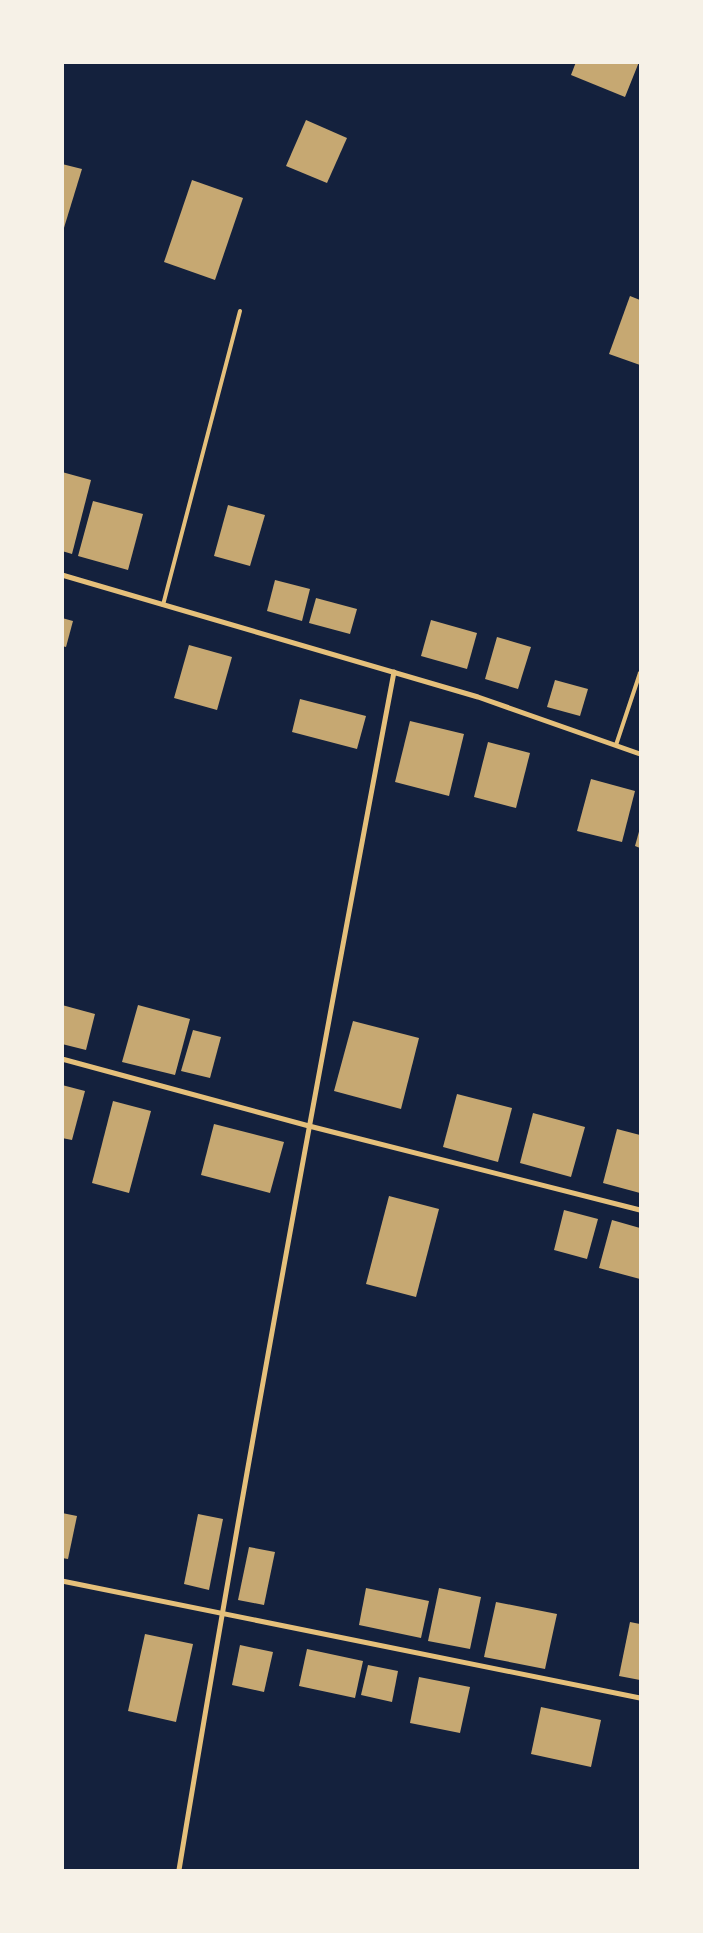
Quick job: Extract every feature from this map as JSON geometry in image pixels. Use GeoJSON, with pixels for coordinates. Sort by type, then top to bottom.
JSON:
{"type":"FeatureCollection","features":[{"type":"Feature","properties":{"kind":"street"},"geometry":{"type":"LineString","coordinates":[[62,575],[478,697],[640,754]]}},
{"type":"Feature","properties":{"kind":"street"},"geometry":{"type":"LineString","coordinates":[[179,1870],[222,1613],[309,1126],[394,672]]}},
{"type":"Feature","properties":{"kind":"street"},"geometry":{"type":"LineString","coordinates":[[62,1059],[309,1126],[640,1210]]}},
{"type":"Feature","properties":{"kind":"street"},"geometry":{"type":"LineString","coordinates":[[62,1581],[640,1698]]}},
{"type":"Feature","properties":{"kind":"lane"},"geometry":{"type":"LineString","coordinates":[[163,604],[240,311]]}},
{"type":"Feature","properties":{"kind":"lane"},"geometry":{"type":"LineString","coordinates":[[616,745],[640,672]]}},
{"type":"Feature","properties":{"kind":"building"},"geometry":{"type":"Polygon","coordinates":[[[576,62],[639,62],[625,97],[571,75],[576,62]]]}},
{"type":"Feature","properties":{"kind":"building"},"geometry":{"type":"Polygon","coordinates":[[[306,120],[347,138],[327,183],[286,166],[306,120]]]}},
{"type":"Feature","properties":{"kind":"building"},"geometry":{"type":"Polygon","coordinates":[[[62,164],[82,169],[63,231],[62,230],[62,164]]]}},
{"type":"Feature","properties":{"kind":"building"},"geometry":{"type":"Polygon","coordinates":[[[192,180],[243,198],[215,280],[164,262],[192,180]]]}},
{"type":"Feature","properties":{"kind":"building"},"geometry":{"type":"Polygon","coordinates":[[[630,296],[640,300],[640,365],[609,354],[630,296]]]}},
{"type":"Feature","properties":{"kind":"building"},"geometry":{"type":"Polygon","coordinates":[[[62,472],[91,480],[72,554],[62,551],[62,472]]]}},
{"type":"Feature","properties":{"kind":"building"},"geometry":{"type":"Polygon","coordinates":[[[93,501],[143,514],[128,570],[78,556],[93,501]]]}},
{"type":"Feature","properties":{"kind":"building"},"geometry":{"type":"Polygon","coordinates":[[[228,505],[265,515],[250,566],[214,556],[228,505]]]}},
{"type":"Feature","properties":{"kind":"building"},"geometry":{"type":"Polygon","coordinates":[[[275,580],[310,589],[302,621],[267,611],[275,580]]]}},
{"type":"Feature","properties":{"kind":"building"},"geometry":{"type":"Polygon","coordinates":[[[316,598],[357,609],[350,634],[309,623],[316,598]]]}},
{"type":"Feature","properties":{"kind":"building"},"geometry":{"type":"Polygon","coordinates":[[[62,618],[73,621],[66,647],[62,646],[62,618]]]}},
{"type":"Feature","properties":{"kind":"building"},"geometry":{"type":"Polygon","coordinates":[[[431,620],[477,633],[467,669],[421,656],[431,620]]]}},
{"type":"Feature","properties":{"kind":"building"},"geometry":{"type":"Polygon","coordinates":[[[497,637],[531,647],[518,689],[485,679],[497,637]]]}},
{"type":"Feature","properties":{"kind":"building"},"geometry":{"type":"Polygon","coordinates":[[[189,645],[232,657],[217,710],[174,698],[189,645]]]}},
{"type":"Feature","properties":{"kind":"building"},"geometry":{"type":"Polygon","coordinates":[[[555,680],[588,689],[580,716],[547,707],[555,680]]]}},
{"type":"Feature","properties":{"kind":"building"},"geometry":{"type":"Polygon","coordinates":[[[300,699],[366,716],[357,749],[292,732],[300,699]]]}},
{"type":"Feature","properties":{"kind":"building"},"geometry":{"type":"Polygon","coordinates":[[[410,721],[464,734],[449,796],[395,782],[410,721]]]}},
{"type":"Feature","properties":{"kind":"building"},"geometry":{"type":"Polygon","coordinates":[[[488,742],[530,753],[516,808],[474,797],[488,742]]]}},
{"type":"Feature","properties":{"kind":"building"},"geometry":{"type":"Polygon","coordinates":[[[591,779],[635,791],[622,842],[577,831],[591,779]]]}},
{"type":"Feature","properties":{"kind":"building"},"geometry":{"type":"Polygon","coordinates":[[[640,828],[640,848],[635,846],[640,828]]]}},
{"type":"Feature","properties":{"kind":"building"},"geometry":{"type":"Polygon","coordinates":[[[62,1005],[95,1014],[86,1050],[62,1044],[62,1005]]]}},
{"type":"Feature","properties":{"kind":"building"},"geometry":{"type":"Polygon","coordinates":[[[138,1005],[190,1019],[175,1075],[122,1062],[138,1005]]]}},
{"type":"Feature","properties":{"kind":"building"},"geometry":{"type":"Polygon","coordinates":[[[353,1021],[419,1038],[401,1109],[334,1091],[353,1021]]]}},
{"type":"Feature","properties":{"kind":"building"},"geometry":{"type":"Polygon","coordinates":[[[193,1030],[221,1037],[210,1078],[181,1071],[193,1030]]]}},
{"type":"Feature","properties":{"kind":"building"},"geometry":{"type":"Polygon","coordinates":[[[62,1085],[85,1091],[72,1140],[62,1138],[62,1085]]]}},
{"type":"Feature","properties":{"kind":"building"},"geometry":{"type":"Polygon","coordinates":[[[457,1094],[512,1108],[498,1162],[443,1147],[457,1094]]]}},
{"type":"Feature","properties":{"kind":"building"},"geometry":{"type":"Polygon","coordinates":[[[113,1101],[151,1111],[129,1193],[92,1183],[113,1101]]]}},
{"type":"Feature","properties":{"kind":"building"},"geometry":{"type":"Polygon","coordinates":[[[533,1113],[585,1127],[571,1177],[520,1163],[533,1113]]]}},
{"type":"Feature","properties":{"kind":"building"},"geometry":{"type":"Polygon","coordinates":[[[214,1124],[284,1142],[270,1193],[201,1175],[214,1124]]]}},
{"type":"Feature","properties":{"kind":"building"},"geometry":{"type":"Polygon","coordinates":[[[617,1129],[640,1135],[640,1193],[603,1183],[617,1129]]]}},
{"type":"Feature","properties":{"kind":"building"},"geometry":{"type":"Polygon","coordinates":[[[389,1196],[439,1209],[416,1297],[366,1284],[389,1196]]]}},
{"type":"Feature","properties":{"kind":"building"},"geometry":{"type":"Polygon","coordinates":[[[564,1210],[598,1219],[587,1259],[554,1250],[564,1210]]]}},
{"type":"Feature","properties":{"kind":"building"},"geometry":{"type":"Polygon","coordinates":[[[612,1220],[640,1228],[640,1279],[599,1268],[612,1220]]]}},
{"type":"Feature","properties":{"kind":"building"},"geometry":{"type":"Polygon","coordinates":[[[62,1513],[77,1516],[68,1559],[62,1558],[62,1513]]]}},
{"type":"Feature","properties":{"kind":"building"},"geometry":{"type":"Polygon","coordinates":[[[198,1514],[223,1519],[209,1590],[184,1584],[198,1514]]]}},
{"type":"Feature","properties":{"kind":"building"},"geometry":{"type":"Polygon","coordinates":[[[249,1547],[275,1552],[264,1605],[238,1600],[249,1547]]]}},
{"type":"Feature","properties":{"kind":"building"},"geometry":{"type":"Polygon","coordinates":[[[366,1588],[429,1601],[421,1638],[359,1625],[366,1588]]]}},
{"type":"Feature","properties":{"kind":"building"},"geometry":{"type":"Polygon","coordinates":[[[439,1588],[481,1597],[470,1649],[428,1641],[439,1588]]]}},
{"type":"Feature","properties":{"kind":"building"},"geometry":{"type":"Polygon","coordinates":[[[496,1602],[557,1614],[545,1669],[484,1657],[496,1602]]]}},
{"type":"Feature","properties":{"kind":"building"},"geometry":{"type":"Polygon","coordinates":[[[630,1622],[640,1624],[640,1680],[619,1676],[630,1622]]]}},
{"type":"Feature","properties":{"kind":"building"},"geometry":{"type":"Polygon","coordinates":[[[145,1634],[193,1644],[176,1722],[128,1711],[145,1634]]]}},
{"type":"Feature","properties":{"kind":"building"},"geometry":{"type":"Polygon","coordinates":[[[240,1645],[273,1652],[264,1692],[232,1685],[240,1645]]]}},
{"type":"Feature","properties":{"kind":"building"},"geometry":{"type":"Polygon","coordinates":[[[307,1649],[363,1661],[355,1698],[299,1686],[307,1649]]]}},
{"type":"Feature","properties":{"kind":"building"},"geometry":{"type":"Polygon","coordinates":[[[368,1665],[398,1671],[392,1702],[361,1695],[368,1665]]]}},
{"type":"Feature","properties":{"kind":"building"},"geometry":{"type":"Polygon","coordinates":[[[419,1677],[470,1687],[460,1733],[410,1723],[419,1677]]]}},
{"type":"Feature","properties":{"kind":"building"},"geometry":{"type":"Polygon","coordinates":[[[541,1707],[601,1720],[591,1767],[531,1754],[541,1707]]]}}]}
